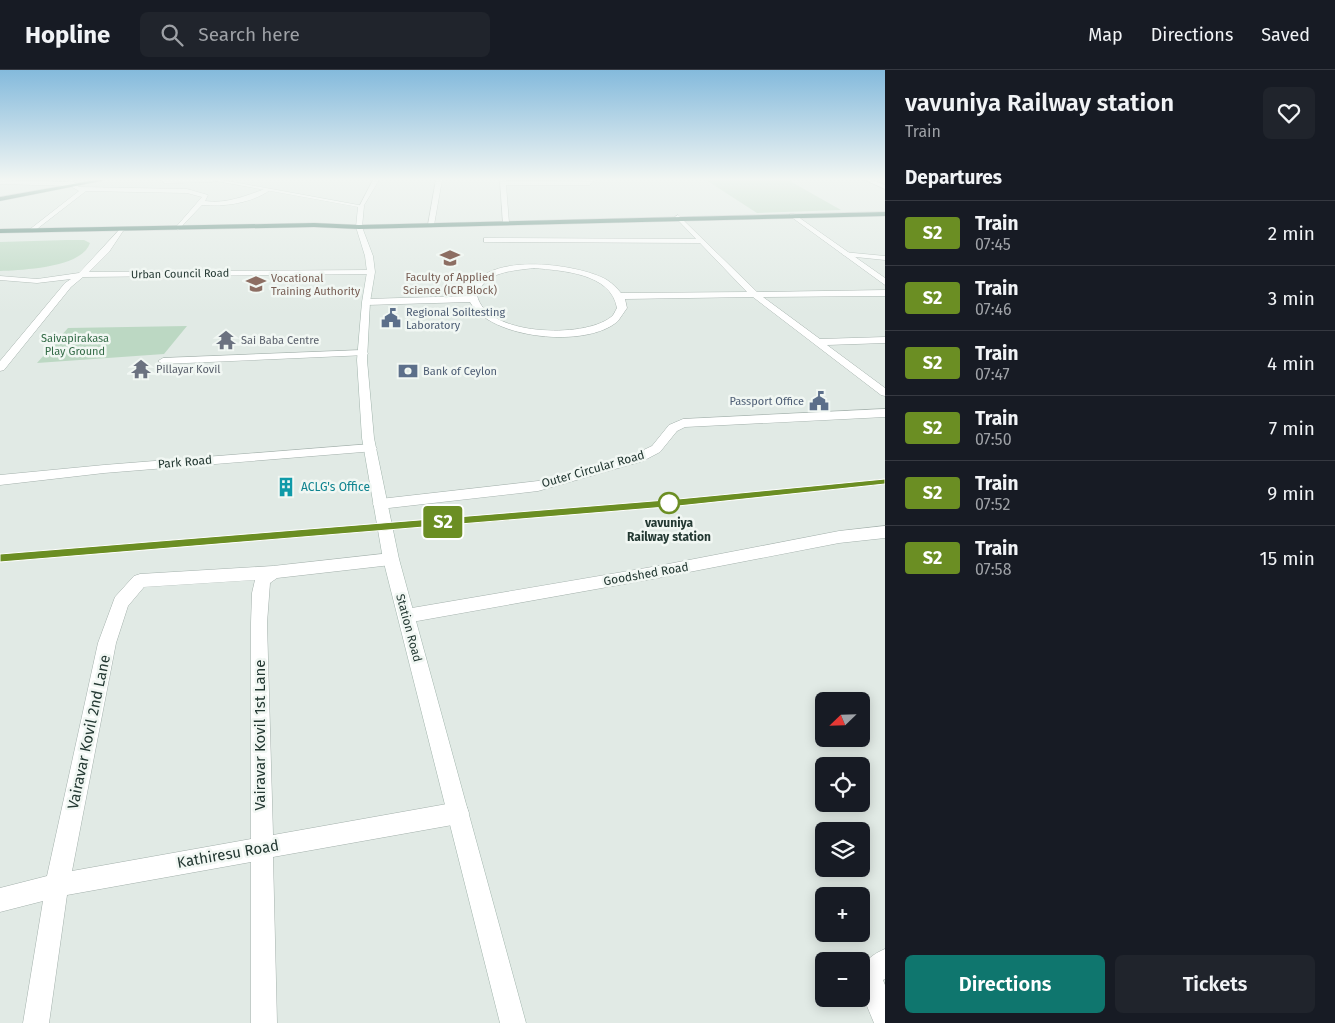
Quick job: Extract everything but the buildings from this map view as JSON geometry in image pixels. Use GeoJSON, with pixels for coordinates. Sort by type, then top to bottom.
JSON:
{"type":"FeatureCollection","features":[{"type":"Feature","properties":{"kind":"highway"},"geometry":{"type":"LineString","coordinates":[[0,232],[338,224]]}},
{"type":"Feature","properties":{"kind":"street"},"geometry":{"type":"LineString","coordinates":[[31,231],[39,224]]}},
{"type":"Feature","properties":{"kind":"street"},"geometry":{"type":"LineString","coordinates":[[178,228],[181,224]]}},
{"type":"Feature","properties":{"kind":"street","name":"Station Road"},"geometry":{"type":"LineString","coordinates":[[359,224],[370,256],[371,272],[366,302],[363,353],[371,448],[380,504],[391,559],[513,1023]]}},
{"type":"Feature","properties":{"kind":"street"},"geometry":{"type":"LineString","coordinates":[[685,224],[754,294],[885,393]]}},
{"type":"Feature","properties":{"kind":"street"},"geometry":{"type":"LineString","coordinates":[[805,224],[885,282]]}},
{"type":"Feature","properties":{"kind":"street"},"geometry":{"type":"LineString","coordinates":[[0,368],[68,284],[106,250],[121,230]]}},
{"type":"Feature","properties":{"kind":"street"},"geometry":{"type":"LineString","coordinates":[[487,240],[700,241]]}},
{"type":"Feature","properties":{"kind":"street"},"geometry":{"type":"LineString","coordinates":[[846,254],[885,258]]}},
{"type":"Feature","properties":{"kind":"street"},"geometry":{"type":"LineString","coordinates":[[534,266],[569,270],[595,278],[610,286],[619,296],[622,308],[615,319],[599,328],[575,333],[556,334],[519,329],[496,321],[480,310],[473,298],[474,288],[482,280],[496,273],[514,268],[534,266]]}},
{"type":"Feature","properties":{"kind":"street","name":"Urban Council Road"},"geometry":{"type":"LineString","coordinates":[[0,278],[37,281],[80,275],[371,272]]}},
{"type":"Feature","properties":{"kind":"street"},"geometry":{"type":"LineString","coordinates":[[619,296],[885,293]]}},
{"type":"Feature","properties":{"kind":"street"},"geometry":{"type":"LineString","coordinates":[[366,302],[473,298]]}},
{"type":"Feature","properties":{"kind":"street"},"geometry":{"type":"LineString","coordinates":[[816,342],[885,340]]}},
{"type":"Feature","properties":{"kind":"street"},"geometry":{"type":"LineString","coordinates":[[0,354],[13,352]]}},
{"type":"Feature","properties":{"kind":"street"},"geometry":{"type":"LineString","coordinates":[[163,361],[363,353]]}},
{"type":"Feature","properties":{"kind":"street","name":"Outer Circular Road"},"geometry":{"type":"LineString","coordinates":[[380,504],[538,486],[644,456],[656,449],[672,428],[683,423],[885,413]]}},
{"type":"Feature","properties":{"kind":"street","name":"Park Road"},"geometry":{"type":"LineString","coordinates":[[0,480],[104,469],[371,448]]}},
{"type":"Feature","properties":{"kind":"street","name":"Goodshed Road"},"geometry":{"type":"LineString","coordinates":[[406,616],[839,538],[885,532]]}},
{"type":"Feature","properties":{"kind":"street"},"geometry":{"type":"LineString","coordinates":[[273,572],[391,559]]}},
{"type":"Feature","properties":{"kind":"street","name":"Vairavar Kovil 1st Lane"},"geometry":{"type":"LineString","coordinates":[[264,1023],[260,593],[263,580],[273,572]]}},
{"type":"Feature","properties":{"kind":"street","name":"Vairavar Kovil 2nd Lane"},"geometry":{"type":"LineString","coordinates":[[36,1023],[57,885],[107,643],[121,602],[140,581],[273,572]]}},
{"type":"Feature","properties":{"kind":"street","name":"Kathiresu Road"},"geometry":{"type":"LineString","coordinates":[[0,900],[57,885],[458,813]]}},
{"type":"Feature","properties":{"kind":"street"},"geometry":{"type":"LineString","coordinates":[[885,962],[872,973],[870,980],[885,1017]]}},
{"type":"Feature","properties":{"kind":"green space"},"geometry":{"type":"Polygon","coordinates":[[[84,240],[90,243],[85,251],[76,258],[64,263],[22,270],[0,271],[0,242],[84,240]]]}},
{"type":"Feature","properties":{"kind":"green space","name":"Saivapirakasa Play Ground"},"geometry":{"type":"Polygon","coordinates":[[[187,326],[164,354],[37,363],[68,328],[187,326]]]}},
{"type":"Feature","properties":{"kind":"railway"},"geometry":{"type":"LineString","coordinates":[[0,558],[678,503],[885,482]]}},
{"type":"Feature","properties":{"kind":"train","name":"S2"},"geometry":{"type":"LineString","coordinates":[[0,558],[678,502],[885,482]]}},
{"type":"Feature","properties":{"kind":"place","name":"Faculty of Applied Science (ICR Block)"},"geometry":{"type":"Point","coordinates":[450,258]}},
{"type":"Feature","properties":{"kind":"place","name":"Vocational Training Authority"},"geometry":{"type":"Point","coordinates":[256,284]}},
{"type":"Feature","properties":{"kind":"place","name":"Regional Soiltesting Laboratory"},"geometry":{"type":"Point","coordinates":[391,318]}},
{"type":"Feature","properties":{"kind":"place","name":"Sai Baba Centre"},"geometry":{"type":"Point","coordinates":[226,340]}},
{"type":"Feature","properties":{"kind":"place","name":"Pillayar Kovil"},"geometry":{"type":"Point","coordinates":[141,369]}},
{"type":"Feature","properties":{"kind":"place","name":"Bank of Ceylon"},"geometry":{"type":"Point","coordinates":[408,371]}},
{"type":"Feature","properties":{"kind":"place","name":"Passport Office"},"geometry":{"type":"Point","coordinates":[819,401]}},
{"type":"Feature","properties":{"kind":"place","name":"ACLG's Office"},"geometry":{"type":"Point","coordinates":[286,487]}},
{"type":"Feature","properties":{"kind":"place","name":"vavuniya Railway station"},"geometry":{"type":"Point","coordinates":[669,503]}}]}
